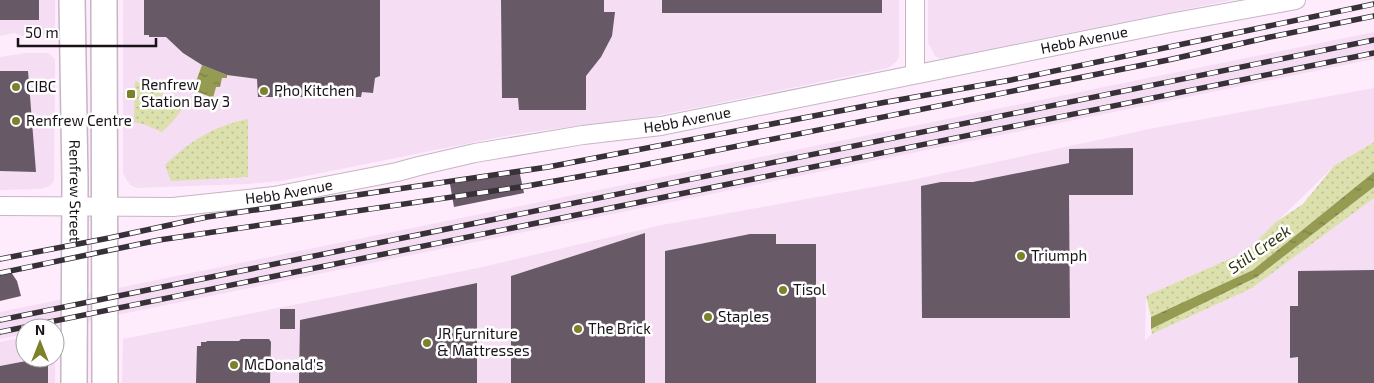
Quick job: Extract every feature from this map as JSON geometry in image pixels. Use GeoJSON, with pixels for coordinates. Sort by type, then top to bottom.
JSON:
{"type":"FeatureCollection","features":[{"type":"Feature","properties":{"kind":"street","name":"Renfrew Street"},"geometry":{"type":"LineString","coordinates":[[72,0],[75,206],[74,383]]}},
{"type":"Feature","properties":{"kind":"street","name":"Renfrew Street"},"geometry":{"type":"LineString","coordinates":[[104,0],[104,383]]}},
{"type":"Feature","properties":{"kind":"street"},"geometry":{"type":"LineString","coordinates":[[915,0],[915,74]]}},
{"type":"Feature","properties":{"kind":"street","name":"Hebb Avenue"},"geometry":{"type":"LineString","coordinates":[[0,206],[173,207],[274,196],[397,172],[475,153],[583,135],[661,126],[1160,25],[1296,0]]}},
{"type":"Feature","properties":{"kind":"shaded area"},"geometry":{"type":"Polygon","coordinates":[[[0,0],[55,0],[55,30],[47,35],[25,37],[14,33],[0,36],[0,0]]]}},
{"type":"Feature","properties":{"kind":"shaded area"},"geometry":{"type":"Polygon","coordinates":[[[123,0],[899,0],[899,57],[888,68],[690,109],[649,117],[500,137],[281,181],[137,188],[130,185],[123,173],[123,0]]]}},
{"type":"Feature","properties":{"kind":"shaded area"},"geometry":{"type":"Polygon","coordinates":[[[928,0],[1232,0],[948,58],[939,58],[935,56],[928,43],[928,0]]]}},
{"type":"Feature","properties":{"kind":"shaded area"},"geometry":{"type":"Polygon","coordinates":[[[1374,32],[1374,59],[65,326],[65,318],[15,318],[15,336],[0,339],[0,312],[1374,32]]]}},
{"type":"Feature","properties":{"kind":"shaded area"},"geometry":{"type":"Polygon","coordinates":[[[25,53],[48,53],[55,59],[54,181],[50,186],[41,189],[0,190],[0,57],[25,53]]]}},
{"type":"Feature","properties":{"kind":"shaded area"},"geometry":{"type":"Polygon","coordinates":[[[135,81],[184,104],[177,116],[162,132],[134,122],[135,81]]]}},
{"type":"Feature","properties":{"kind":"shaded area"},"geometry":{"type":"Polygon","coordinates":[[[1374,88],[1374,142],[1334,166],[1247,251],[1146,296],[1145,340],[1152,334],[1252,288],[1374,198],[1374,383],[122,383],[123,339],[478,268],[662,225],[912,180],[1149,129],[1374,88]]]}},
{"type":"Feature","properties":{"kind":"shaded area"},"geometry":{"type":"Polygon","coordinates":[[[248,119],[248,177],[171,181],[165,165],[184,149],[213,130],[248,119]]]}},
{"type":"Feature","properties":{"kind":"shaded area"},"geometry":{"type":"Polygon","coordinates":[[[1374,142],[1374,172],[1253,270],[1151,317],[1146,296],[1247,251],[1276,222],[1303,204],[1334,166],[1374,142]]]}},
{"type":"Feature","properties":{"kind":"shaded area"},"geometry":{"type":"Polygon","coordinates":[[[1374,187],[1374,198],[1252,288],[1152,334],[1151,329],[1257,277],[1374,187]]]}},
{"type":"Feature","properties":{"kind":"shaded area"},"geometry":{"type":"Polygon","coordinates":[[[15,339],[15,368],[55,368],[55,383],[0,383],[0,342],[15,339]]]}},
{"type":"Feature","properties":{"kind":"water"},"geometry":{"type":"Polygon","coordinates":[[[202,65],[227,75],[227,78],[222,78],[220,87],[216,87],[213,98],[193,90],[202,65]]]}},
{"type":"Feature","properties":{"kind":"water"},"geometry":{"type":"Polygon","coordinates":[[[1374,172],[1374,187],[1257,277],[1151,329],[1151,317],[1253,270],[1374,172]]]}},
{"type":"Feature","properties":{"kind":"building"},"geometry":{"type":"Polygon","coordinates":[[[0,0],[39,0],[39,20],[0,20],[0,0]]]}},
{"type":"Feature","properties":{"kind":"building"},"geometry":{"type":"Polygon","coordinates":[[[144,0],[380,0],[380,76],[375,78],[373,93],[362,92],[361,97],[258,97],[257,79],[227,75],[202,65],[183,53],[166,37],[149,37],[149,35],[144,35],[144,0]]]}},
{"type":"Feature","properties":{"kind":"building"},"geometry":{"type":"Polygon","coordinates":[[[501,0],[604,0],[604,12],[615,12],[612,36],[601,57],[586,76],[586,110],[519,110],[518,98],[502,98],[501,0]]]}},
{"type":"Feature","properties":{"kind":"building"},"geometry":{"type":"Polygon","coordinates":[[[662,0],[882,0],[882,13],[662,13],[662,0]]]}},
{"type":"Feature","properties":{"kind":"building","name":"Renfrew Centre"},"geometry":{"type":"Polygon","coordinates":[[[0,71],[28,71],[36,172],[0,171],[0,71]]]}},
{"type":"Feature","properties":{"kind":"building"},"geometry":{"type":"Polygon","coordinates":[[[1133,148],[1133,195],[1069,195],[1070,318],[922,318],[921,186],[941,182],[973,182],[1069,163],[1069,149],[1133,148]]]}},
{"type":"Feature","properties":{"kind":"building"},"geometry":{"type":"Polygon","coordinates":[[[519,170],[524,193],[454,207],[450,184],[519,170]]]}},
{"type":"Feature","properties":{"kind":"building","name":"The Brick"},"geometry":{"type":"Polygon","coordinates":[[[645,233],[645,383],[511,383],[511,276],[645,233]]]}},
{"type":"Feature","properties":{"kind":"building"},"geometry":{"type":"Polygon","coordinates":[[[750,234],[776,234],[776,244],[816,244],[816,383],[665,383],[665,251],[750,234]]]}},
{"type":"Feature","properties":{"kind":"building"},"geometry":{"type":"Polygon","coordinates":[[[9,269],[17,281],[21,296],[0,301],[0,271],[9,269]]]}},
{"type":"Feature","properties":{"kind":"building"},"geometry":{"type":"Polygon","coordinates":[[[1374,270],[1374,383],[1298,383],[1298,357],[1290,358],[1290,306],[1298,306],[1298,271],[1374,270]]]}},
{"type":"Feature","properties":{"kind":"building","name":"JR Furniture & Mattresses"},"geometry":{"type":"Polygon","coordinates":[[[477,283],[477,383],[299,383],[300,320],[477,283]]]}},
{"type":"Feature","properties":{"kind":"building"},"geometry":{"type":"Polygon","coordinates":[[[280,309],[295,309],[295,329],[280,329],[280,309]]]}},
{"type":"Feature","properties":{"kind":"building","name":"McDonald's"},"geometry":{"type":"Polygon","coordinates":[[[241,339],[269,339],[271,342],[270,383],[196,383],[197,346],[201,346],[201,342],[239,341],[241,339]]]}},
{"type":"Feature","properties":{"kind":"building"},"geometry":{"type":"Polygon","coordinates":[[[15,363],[15,368],[48,368],[48,383],[0,383],[0,366],[15,363]]]}},
{"type":"Feature","properties":{"kind":"railway"},"geometry":{"type":"LineString","coordinates":[[0,259],[207,217],[548,167],[1011,80],[1374,4]]}},
{"type":"Feature","properties":{"kind":"railway"},"geometry":{"type":"LineString","coordinates":[[0,273],[159,240],[527,186],[633,167],[1168,60],[1374,16]]}},
{"type":"Feature","properties":{"kind":"railway"},"geometry":{"type":"LineString","coordinates":[[0,320],[1374,40]]}},
{"type":"Feature","properties":{"kind":"railway"},"geometry":{"type":"LineString","coordinates":[[0,332],[1374,53]]}},
{"type":"Feature","properties":{"kind":"place","name":"CIBC"},"geometry":{"type":"Point","coordinates":[16,87]}},
{"type":"Feature","properties":{"kind":"place","name":"Pho Kitchen"},"geometry":{"type":"Point","coordinates":[264,91]}},
{"type":"Feature","properties":{"kind":"place","name":"Renfrew Station Bay 3"},"geometry":{"type":"Point","coordinates":[131,94]}},
{"type":"Feature","properties":{"kind":"place","name":"Renfrew Centre"},"geometry":{"type":"Point","coordinates":[16,121]}},
{"type":"Feature","properties":{"kind":"place","name":"Triumph"},"geometry":{"type":"Point","coordinates":[1021,256]}},
{"type":"Feature","properties":{"kind":"place","name":"Tisol"},"geometry":{"type":"Point","coordinates":[783,290]}},
{"type":"Feature","properties":{"kind":"place","name":"Staples"},"geometry":{"type":"Point","coordinates":[708,317]}},
{"type":"Feature","properties":{"kind":"place","name":"The Brick"},"geometry":{"type":"Point","coordinates":[578,329]}},
{"type":"Feature","properties":{"kind":"place","name":"JR Furniture & Mattresses"},"geometry":{"type":"Point","coordinates":[427,343]}},
{"type":"Feature","properties":{"kind":"place","name":"McDonald's"},"geometry":{"type":"Point","coordinates":[234,365]}},
{"type":"Feature","properties":{"kind":"water label","name":"Still Creek"},"geometry":{"type":"Point","coordinates":[1259,249]}}]}
